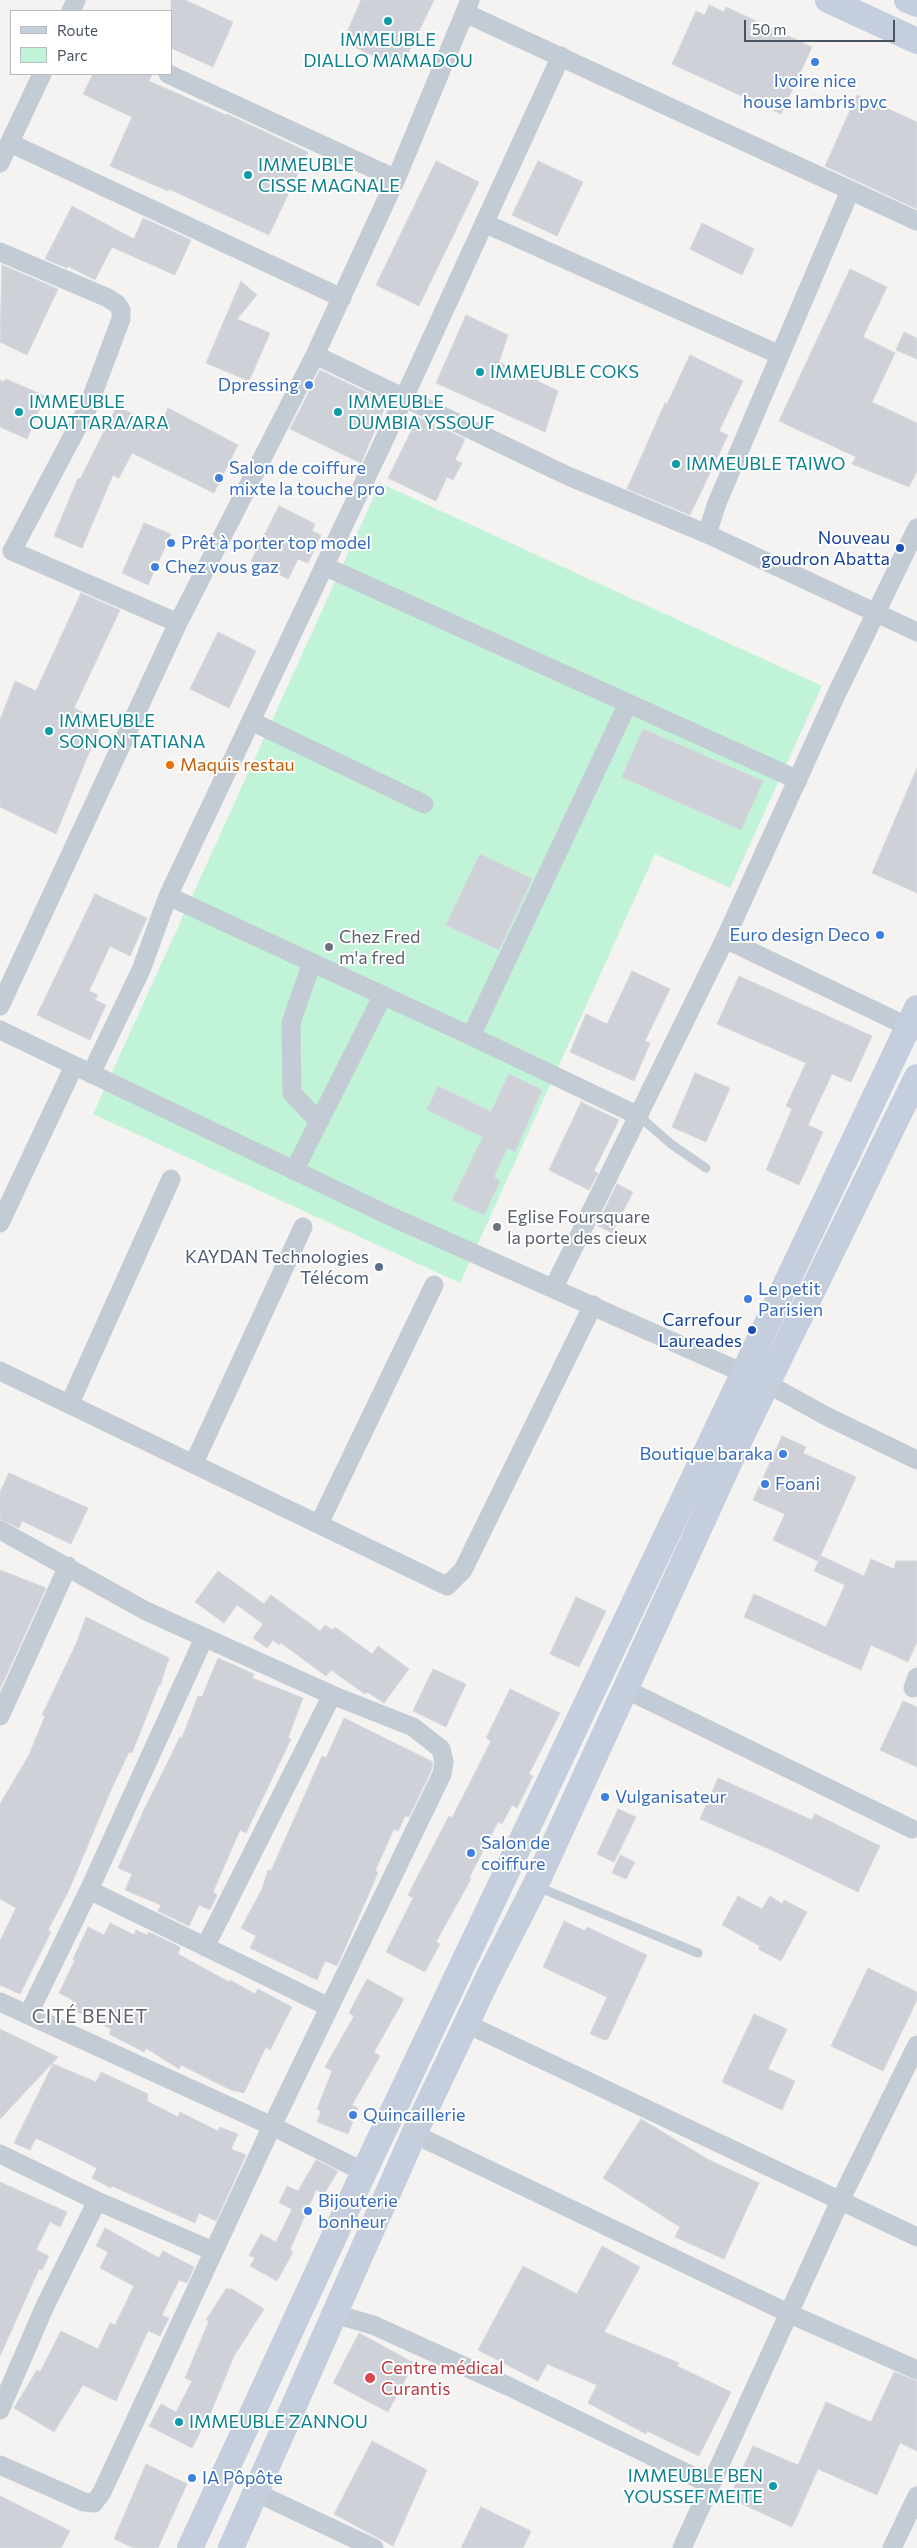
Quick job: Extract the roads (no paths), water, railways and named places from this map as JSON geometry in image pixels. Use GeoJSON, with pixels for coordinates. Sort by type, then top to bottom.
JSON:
{"type":"FeatureCollection","features":[{"type":"Feature","properties":{"kind":"main road"},"geometry":{"type":"LineString","coordinates":[[828,0],[917,41]]}},
{"type":"Feature","properties":{"kind":"main road"},"geometry":{"type":"LineString","coordinates":[[190,2548],[364,2172],[744,1373],[914,1022]]}},
{"type":"Feature","properties":{"kind":"main road"},"geometry":{"type":"LineString","coordinates":[[231,2548],[257,2492],[334,2311],[414,2134],[535,1886],[627,1690],[740,1439],[917,1077]]}},
{"type":"Feature","properties":{"kind":"street"},"geometry":{"type":"LineString","coordinates":[[0,1006],[178,623],[315,355],[342,298],[396,179],[467,4],[561,56],[917,221]]}},
{"type":"Feature","properties":{"kind":"street"},"geometry":{"type":"LineString","coordinates":[[0,1223],[83,1070],[141,970],[168,896],[404,398],[561,56]]}},
{"type":"Feature","properties":{"kind":"street"},"geometry":{"type":"LineString","coordinates":[[0,164],[42,75]]}},
{"type":"Feature","properties":{"kind":"street"},"geometry":{"type":"LineString","coordinates":[[170,75],[396,179]]}},
{"type":"Feature","properties":{"kind":"street"},"geometry":{"type":"LineString","coordinates":[[10,142],[342,298]]}},
{"type":"Feature","properties":{"kind":"street"},"geometry":{"type":"LineString","coordinates":[[706,534],[717,503],[850,191]]}},
{"type":"Feature","properties":{"kind":"street"},"geometry":{"type":"LineString","coordinates":[[484,223],[780,355]]}},
{"type":"Feature","properties":{"kind":"street"},"geometry":{"type":"LineString","coordinates":[[0,252],[108,298],[117,304],[121,310],[121,319],[88,407],[6,548],[178,623]]}},
{"type":"Feature","properties":{"kind":"street"},"geometry":{"type":"LineString","coordinates":[[315,355],[568,476],[706,534],[917,632]]}},
{"type":"Feature","properties":{"kind":"street"},"geometry":{"type":"LineString","coordinates":[[554,1288],[725,939],[875,613],[917,528]]}},
{"type":"Feature","properties":{"kind":"street"},"geometry":{"type":"LineString","coordinates":[[324,566],[798,780]]}},
{"type":"Feature","properties":{"kind":"street"},"geometry":{"type":"LineString","coordinates":[[471,1036],[628,703]]}},
{"type":"Feature","properties":{"kind":"street"},"geometry":{"type":"LineString","coordinates":[[251,721],[424,804]]}},
{"type":"Feature","properties":{"kind":"street"},"geometry":{"type":"LineString","coordinates":[[168,896],[471,1036],[638,1116]]}},
{"type":"Feature","properties":{"kind":"street"},"geometry":{"type":"LineString","coordinates":[[725,939],[914,1022]]}},
{"type":"Feature","properties":{"kind":"street"},"geometry":{"type":"LineString","coordinates":[[312,962],[291,1023],[292,1093],[319,1122]]}},
{"type":"Feature","properties":{"kind":"street"},"geometry":{"type":"LineString","coordinates":[[294,1171],[383,995]]}},
{"type":"Feature","properties":{"kind":"street"},"geometry":{"type":"LineString","coordinates":[[0,1030],[392,1217],[768,1384],[826,1416],[917,1460]]}},
{"type":"Feature","properties":{"kind":"street"},"geometry":{"type":"LineString","coordinates":[[70,1403],[171,1179]]}},
{"type":"Feature","properties":{"kind":"street"},"geometry":{"type":"LineString","coordinates":[[194,1463],[303,1227]]}},
{"type":"Feature","properties":{"kind":"street"},"geometry":{"type":"LineString","coordinates":[[319,1524],[434,1285]]}},
{"type":"Feature","properties":{"kind":"street"},"geometry":{"type":"LineString","coordinates":[[0,1371],[70,1403],[447,1586],[463,1570],[593,1305]]}},
{"type":"Feature","properties":{"kind":"street"},"geometry":{"type":"LineString","coordinates":[[0,1530],[68,1566],[146,1611],[332,1695],[413,1728],[441,1749],[444,1762],[442,1774],[272,2126],[102,2492],[94,2502],[84,2502],[0,2465]]}},
{"type":"Feature","properties":{"kind":"street"},"geometry":{"type":"LineString","coordinates":[[2,1707],[68,1566]]}},
{"type":"Feature","properties":{"kind":"street"},"geometry":{"type":"LineString","coordinates":[[28,2015],[89,1890],[204,1638]]}},
{"type":"Feature","properties":{"kind":"street"},"geometry":{"type":"LineString","coordinates":[[627,1690],[912,1829]]}},
{"type":"Feature","properties":{"kind":"street"},"geometry":{"type":"LineString","coordinates":[[205,1947],[332,1695]]}},
{"type":"Feature","properties":{"kind":"street"},"geometry":{"type":"LineString","coordinates":[[89,1890],[329,2007]]}},
{"type":"Feature","properties":{"kind":"street"},"geometry":{"type":"LineString","coordinates":[[0,2002],[272,2126],[364,2172]]}},
{"type":"Feature","properties":{"kind":"street"},"geometry":{"type":"LineString","coordinates":[[467,2024],[917,2236]]}},
{"type":"Feature","properties":{"kind":"street"},"geometry":{"type":"LineString","coordinates":[[682,2548],[840,2201],[917,2045]]}},
{"type":"Feature","properties":{"kind":"street"},"geometry":{"type":"LineString","coordinates":[[414,2134],[790,2314],[917,2370]]}},
{"type":"Feature","properties":{"kind":"street"},"geometry":{"type":"LineString","coordinates":[[0,2154],[97,2201],[213,2251]]}},
{"type":"Feature","properties":{"kind":"street"},"geometry":{"type":"LineString","coordinates":[[0,2410],[45,2306],[97,2201]]}},
{"type":"Feature","properties":{"kind":"street"},"geometry":{"type":"LineString","coordinates":[[334,2311],[373,2325],[501,2383],[711,2485]]}},
{"type":"Feature","properties":{"kind":"street"},"geometry":{"type":"LineString","coordinates":[[257,2492],[374,2548]]}},
{"type":"Feature","properties":{"kind":"street"},"geometry":{"type":"LineString","coordinates":[[892,2548],[917,2496]]}},
{"type":"Feature","properties":{"kind":"lane"},"geometry":{"type":"LineString","coordinates":[[638,1116],[671,1144],[706,1168]]}},
{"type":"Feature","properties":{"kind":"lane"},"geometry":{"type":"LineString","coordinates":[[535,1886],[698,1954]]}},
{"type":"Feature","properties":{"kind":"place","name":"IMMEUBLE DIALLO MAMADOU"},"geometry":{"type":"Point","coordinates":[388,21]}},
{"type":"Feature","properties":{"kind":"place","name":"Ivoire nice house lambris pvc"},"geometry":{"type":"Point","coordinates":[815,62]}},
{"type":"Feature","properties":{"kind":"place","name":"IMMEUBLE CISSE MAGNALE"},"geometry":{"type":"Point","coordinates":[248,175]}},
{"type":"Feature","properties":{"kind":"place","name":"IMMEUBLE COKS"},"geometry":{"type":"Point","coordinates":[480,372]}},
{"type":"Feature","properties":{"kind":"place","name":"Dpressing"},"geometry":{"type":"Point","coordinates":[309,385]}},
{"type":"Feature","properties":{"kind":"place","name":"IMMEUBLE OUATTARA/ARA"},"geometry":{"type":"Point","coordinates":[19,412]}},
{"type":"Feature","properties":{"kind":"place","name":"IMMEUBLE DUMBIA YSSOUF"},"geometry":{"type":"Point","coordinates":[338,412]}},
{"type":"Feature","properties":{"kind":"place","name":"IMMEUBLE TAIWO"},"geometry":{"type":"Point","coordinates":[676,464]}},
{"type":"Feature","properties":{"kind":"place","name":"Salon de coiffure mixte la touche pro"},"geometry":{"type":"Point","coordinates":[219,478]}},
{"type":"Feature","properties":{"kind":"place","name":"Prêt à porter top model"},"geometry":{"type":"Point","coordinates":[171,543]}},
{"type":"Feature","properties":{"kind":"place","name":"Nouveau goudron Abatta"},"geometry":{"type":"Point","coordinates":[900,548]}},
{"type":"Feature","properties":{"kind":"place","name":"Chez vous gaz"},"geometry":{"type":"Point","coordinates":[155,567]}},
{"type":"Feature","properties":{"kind":"place","name":"IMMEUBLE SONON TATIANA"},"geometry":{"type":"Point","coordinates":[49,731]}},
{"type":"Feature","properties":{"kind":"place","name":"Maquis restau"},"geometry":{"type":"Point","coordinates":[170,765]}},
{"type":"Feature","properties":{"kind":"place","name":"Euro design Deco"},"geometry":{"type":"Point","coordinates":[880,935]}},
{"type":"Feature","properties":{"kind":"place","name":"Chez Fred m'a fred"},"geometry":{"type":"Point","coordinates":[329,947]}},
{"type":"Feature","properties":{"kind":"place","name":"Eglise Foursquare la porte des cieux"},"geometry":{"type":"Point","coordinates":[497,1227]}},
{"type":"Feature","properties":{"kind":"place","name":"KAYDAN Technologies Télécom"},"geometry":{"type":"Point","coordinates":[379,1267]}},
{"type":"Feature","properties":{"kind":"place","name":"Le petit Parisien"},"geometry":{"type":"Point","coordinates":[748,1299]}},
{"type":"Feature","properties":{"kind":"place","name":"Carrefour Laureades"},"geometry":{"type":"Point","coordinates":[752,1330]}},
{"type":"Feature","properties":{"kind":"place","name":"Boutique baraka"},"geometry":{"type":"Point","coordinates":[783,1454]}},
{"type":"Feature","properties":{"kind":"place","name":"Foani"},"geometry":{"type":"Point","coordinates":[765,1484]}},
{"type":"Feature","properties":{"kind":"place","name":"Vulganisateur"},"geometry":{"type":"Point","coordinates":[605,1797]}},
{"type":"Feature","properties":{"kind":"place","name":"Salon de coiffure"},"geometry":{"type":"Point","coordinates":[471,1853]}},
{"type":"Feature","properties":{"kind":"place","name":"Quincaillerie"},"geometry":{"type":"Point","coordinates":[353,2115]}},
{"type":"Feature","properties":{"kind":"place","name":"Bijouterie bonheur"},"geometry":{"type":"Point","coordinates":[308,2211]}},
{"type":"Feature","properties":{"kind":"place","name":"Centre médical Curantis"},"geometry":{"type":"Point","coordinates":[370,2378]}},
{"type":"Feature","properties":{"kind":"place","name":"IMMEUBLE ZANNOU"},"geometry":{"type":"Point","coordinates":[179,2422]}},
{"type":"Feature","properties":{"kind":"place","name":"IA Pôpôte"},"geometry":{"type":"Point","coordinates":[192,2478]}},
{"type":"Feature","properties":{"kind":"place","name":"IMMEUBLE BEN YOUSSEF MEITE"},"geometry":{"type":"Point","coordinates":[773,2486]}},
{"type":"Feature","properties":{"kind":"district","name":"CITÉ BENET"},"geometry":{"type":"Point","coordinates":[90,2017]}}]}
